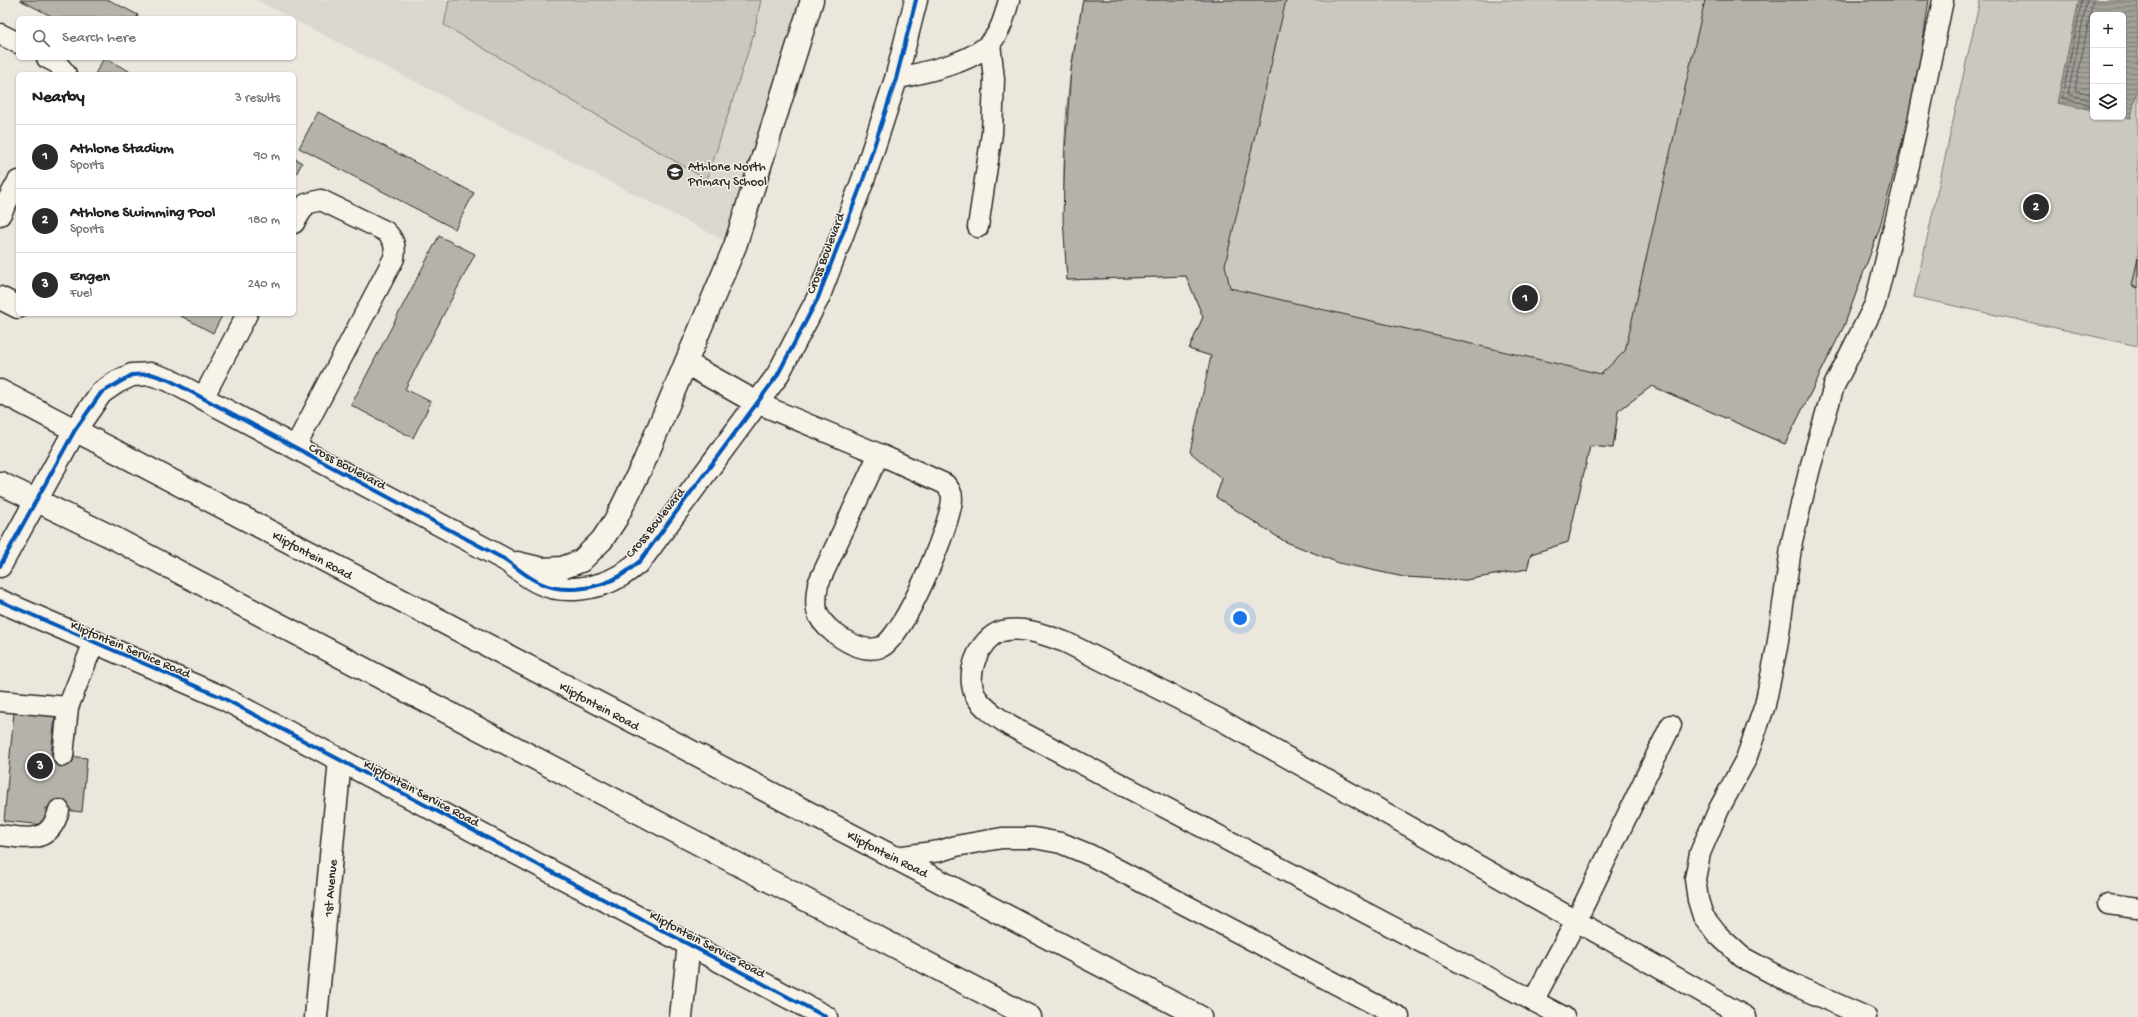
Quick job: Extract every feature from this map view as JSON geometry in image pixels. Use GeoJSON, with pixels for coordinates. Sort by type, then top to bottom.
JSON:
{"type":"FeatureCollection","features":[{"type":"Feature","properties":{"kind":"street","name":"Cross Boulevard"},"geometry":{"type":"LineString","coordinates":[[506,560],[542,569],[562,568],[581,561],[602,540],[616,519],[644,462],[735,246],[812,0]]}},
{"type":"Feature","properties":{"kind":"street","name":"Cross Boulevard"},"geometry":{"type":"LineString","coordinates":[[0,566],[75,430],[101,393],[132,375],[151,374],[169,380],[506,560],[540,583],[558,588],[575,589],[598,585],[620,576],[640,561],[777,376],[818,298],[863,180],[896,79],[916,0]]}},
{"type":"Feature","properties":{"kind":"street"},"geometry":{"type":"LineString","coordinates":[[0,298],[16,306]]}},
{"type":"Feature","properties":{"kind":"street"},"geometry":{"type":"LineString","coordinates":[[686,363],[757,403]]}},
{"type":"Feature","properties":{"kind":"street","name":"Klipfontein Road"},"geometry":{"type":"LineString","coordinates":[[0,391],[744,781],[896,857],[1200,1017]]}},
{"type":"Feature","properties":{"kind":"street"},"geometry":{"type":"LineString","coordinates":[[0,482],[114,538],[369,670],[1030,1017]]}},
{"type":"Feature","properties":{"kind":"street","name":"Klipfontein Service Road"},"geometry":{"type":"LineString","coordinates":[[0,601],[221,697],[826,1017]]}},
{"type":"Feature","properties":{"kind":"street","name":"1st Avenue"},"geometry":{"type":"LineString","coordinates":[[316,1017],[340,760]]}},
{"type":"Feature","properties":{"kind":"street"},"geometry":{"type":"LineString","coordinates":[[681,1017],[688,944]]}},
{"type":"Feature","properties":{"kind":"lane"},"geometry":{"type":"LineString","coordinates":[[896,79],[949,65],[974,54],[990,43],[1001,27],[1009,0]]}},
{"type":"Feature","properties":{"kind":"lane"},"geometry":{"type":"LineString","coordinates":[[1866,1017],[1796,986],[1742,957],[1717,934],[1703,916],[1698,900],[1695,879],[1700,853],[1719,809],[1746,759],[1765,705],[1777,647],[1792,541],[1810,468],[1834,386],[1875,304],[1909,165],[1943,0]]}},
{"type":"Feature","properties":{"kind":"lane"},"geometry":{"type":"LineString","coordinates":[[0,34],[16,42]]}},
{"type":"Feature","properties":{"kind":"lane"},"geometry":{"type":"LineString","coordinates":[[978,227],[992,133],[994,79],[990,43]]}},
{"type":"Feature","properties":{"kind":"lane"},"geometry":{"type":"LineString","coordinates":[[50,60],[63,68],[65,72]]}},
{"type":"Feature","properties":{"kind":"lane"},"geometry":{"type":"LineString","coordinates":[[0,215],[16,185]]}},
{"type":"Feature","properties":{"kind":"lane"},"geometry":{"type":"LineString","coordinates":[[295,447],[394,258],[395,251],[391,236],[385,231],[321,200],[306,204],[296,220]]}},
{"type":"Feature","properties":{"kind":"lane"},"geometry":{"type":"LineString","coordinates":[[201,397],[203,398],[245,316]]}},
{"type":"Feature","properties":{"kind":"lane"},"geometry":{"type":"LineString","coordinates":[[757,403],[879,454],[945,484],[952,496],[950,513],[943,536],[899,630],[882,647],[871,649],[858,647],[834,633],[819,620],[815,601],[818,584],[879,454]]}},
{"type":"Feature","properties":{"kind":"lane"},"geometry":{"type":"LineString","coordinates":[[1564,1017],[1010,726],[990,712],[977,698],[972,685],[973,666],[981,648],[991,637],[1002,632],[1020,630],[1040,632],[1065,642],[1221,720],[1746,1017]]}},
{"type":"Feature","properties":{"kind":"lane"},"geometry":{"type":"LineString","coordinates":[[63,756],[68,707],[94,642]]}},
{"type":"Feature","properties":{"kind":"lane"},"geometry":{"type":"LineString","coordinates":[[0,701],[68,707]]}},
{"type":"Feature","properties":{"kind":"lane"},"geometry":{"type":"LineString","coordinates":[[1533,1001],[1576,921],[1671,724]]}},
{"type":"Feature","properties":{"kind":"lane"},"geometry":{"type":"LineString","coordinates":[[0,835],[32,838],[41,836],[47,833],[52,827],[59,810]]}},
{"type":"Feature","properties":{"kind":"lane"},"geometry":{"type":"LineString","coordinates":[[896,857],[940,851],[956,846],[1002,838],[1034,838],[1061,843],[1090,855],[1399,1017]]}},
{"type":"Feature","properties":{"kind":"lane"},"geometry":{"type":"LineString","coordinates":[[2108,904],[2138,908]]}},
{"type":"Feature","properties":{"kind":"shaded area","name":"Athlone North Primary School"},"geometry":{"type":"Polygon","coordinates":[[[256,0],[812,0],[735,246],[296,21],[296,16],[287,16],[256,0]]]}},
{"type":"Feature","properties":{"kind":"shaded area"},"geometry":{"type":"Polygon","coordinates":[[[449,0],[761,0],[754,33],[707,180],[444,25],[449,0]]]}},
{"type":"Feature","properties":{"kind":"shaded area"},"geometry":{"type":"Polygon","coordinates":[[[1083,0],[1929,0],[1879,230],[1844,326],[1785,444],[1652,386],[1618,411],[1613,448],[1590,446],[1568,542],[1531,554],[1527,569],[1466,580],[1404,577],[1339,563],[1284,541],[1216,497],[1222,479],[1211,356],[1189,349],[1203,317],[1186,276],[1067,280],[1064,228],[1064,148],[1072,60],[1083,0]]]}},
{"type":"Feature","properties":{"kind":"shaded area"},"geometry":{"type":"Polygon","coordinates":[[[1980,0],[2138,0],[2138,346],[1914,297],[1980,0]]]}},
{"type":"Feature","properties":{"kind":"water"},"geometry":{"type":"Polygon","coordinates":[[[2079,0],[2138,0],[2138,85],[2131,118],[2126,117],[2126,12],[2090,12],[2090,109],[2057,103],[2079,0]]]}},
{"type":"Feature","properties":{"kind":"building"},"geometry":{"type":"Polygon","coordinates":[[[20,0],[109,0],[138,15],[138,16],[51,16],[20,0]]]}},
{"type":"Feature","properties":{"kind":"building"},"geometry":{"type":"Polygon","coordinates":[[[1083,0],[1286,0],[1225,265],[1230,288],[1601,374],[1625,351],[1705,0],[1929,0],[1916,89],[1879,230],[1844,326],[1785,444],[1652,386],[1618,411],[1613,448],[1590,446],[1568,542],[1531,554],[1527,569],[1466,580],[1404,577],[1339,563],[1284,541],[1216,497],[1222,479],[1190,452],[1211,356],[1189,349],[1203,317],[1186,276],[1067,280],[1063,218],[1065,151],[1071,70],[1083,0]]]}},
{"type":"Feature","properties":{"kind":"building"},"geometry":{"type":"Polygon","coordinates":[[[103,60],[108,60],[131,72],[96,72],[103,60]]]}},
{"type":"Feature","properties":{"kind":"building"},"geometry":{"type":"Polygon","coordinates":[[[318,112],[474,193],[455,229],[299,148],[318,112]]]}},
{"type":"Feature","properties":{"kind":"building"},"geometry":{"type":"Polygon","coordinates":[[[296,159],[302,163],[296,174],[296,159]]]}},
{"type":"Feature","properties":{"kind":"building"},"geometry":{"type":"Polygon","coordinates":[[[439,236],[475,254],[405,389],[431,402],[413,438],[351,405],[439,236]]]}},
{"type":"Feature","properties":{"kind":"building"},"geometry":{"type":"Polygon","coordinates":[[[2138,258],[2138,288],[2132,286],[2138,258]]]}},
{"type":"Feature","properties":{"kind":"building"},"geometry":{"type":"Polygon","coordinates":[[[181,316],[222,316],[213,333],[181,316]]]}},
{"type":"Feature","properties":{"kind":"building"},"geometry":{"type":"Polygon","coordinates":[[[14,712],[55,716],[51,754],[87,758],[82,812],[46,808],[45,825],[4,821],[14,712]]]}},
{"type":"Feature","properties":{"kind":"cycle path"},"geometry":{"type":"LineString","coordinates":[[0,566],[75,430],[101,393],[132,375],[151,374],[169,380],[506,560],[527,576],[540,583],[570,589],[591,587],[623,574],[640,561],[777,376],[818,298],[863,180],[896,79],[916,0]]}},
{"type":"Feature","properties":{"kind":"cycle path"},"geometry":{"type":"LineString","coordinates":[[0,601],[221,697],[826,1017]]}},
{"type":"Feature","properties":{"kind":"place","name":"Athlone North Primary School"},"geometry":{"type":"Point","coordinates":[675,172]}},
{"type":"Feature","properties":{"kind":"place","name":"Athlone Swimming Pool"},"geometry":{"type":"Point","coordinates":[2036,207]}},
{"type":"Feature","properties":{"kind":"place","name":"Athlone Stadium"},"geometry":{"type":"Point","coordinates":[1525,298]}},
{"type":"Feature","properties":{"kind":"place","name":"Engen"},"geometry":{"type":"Point","coordinates":[40,766]}}]}
